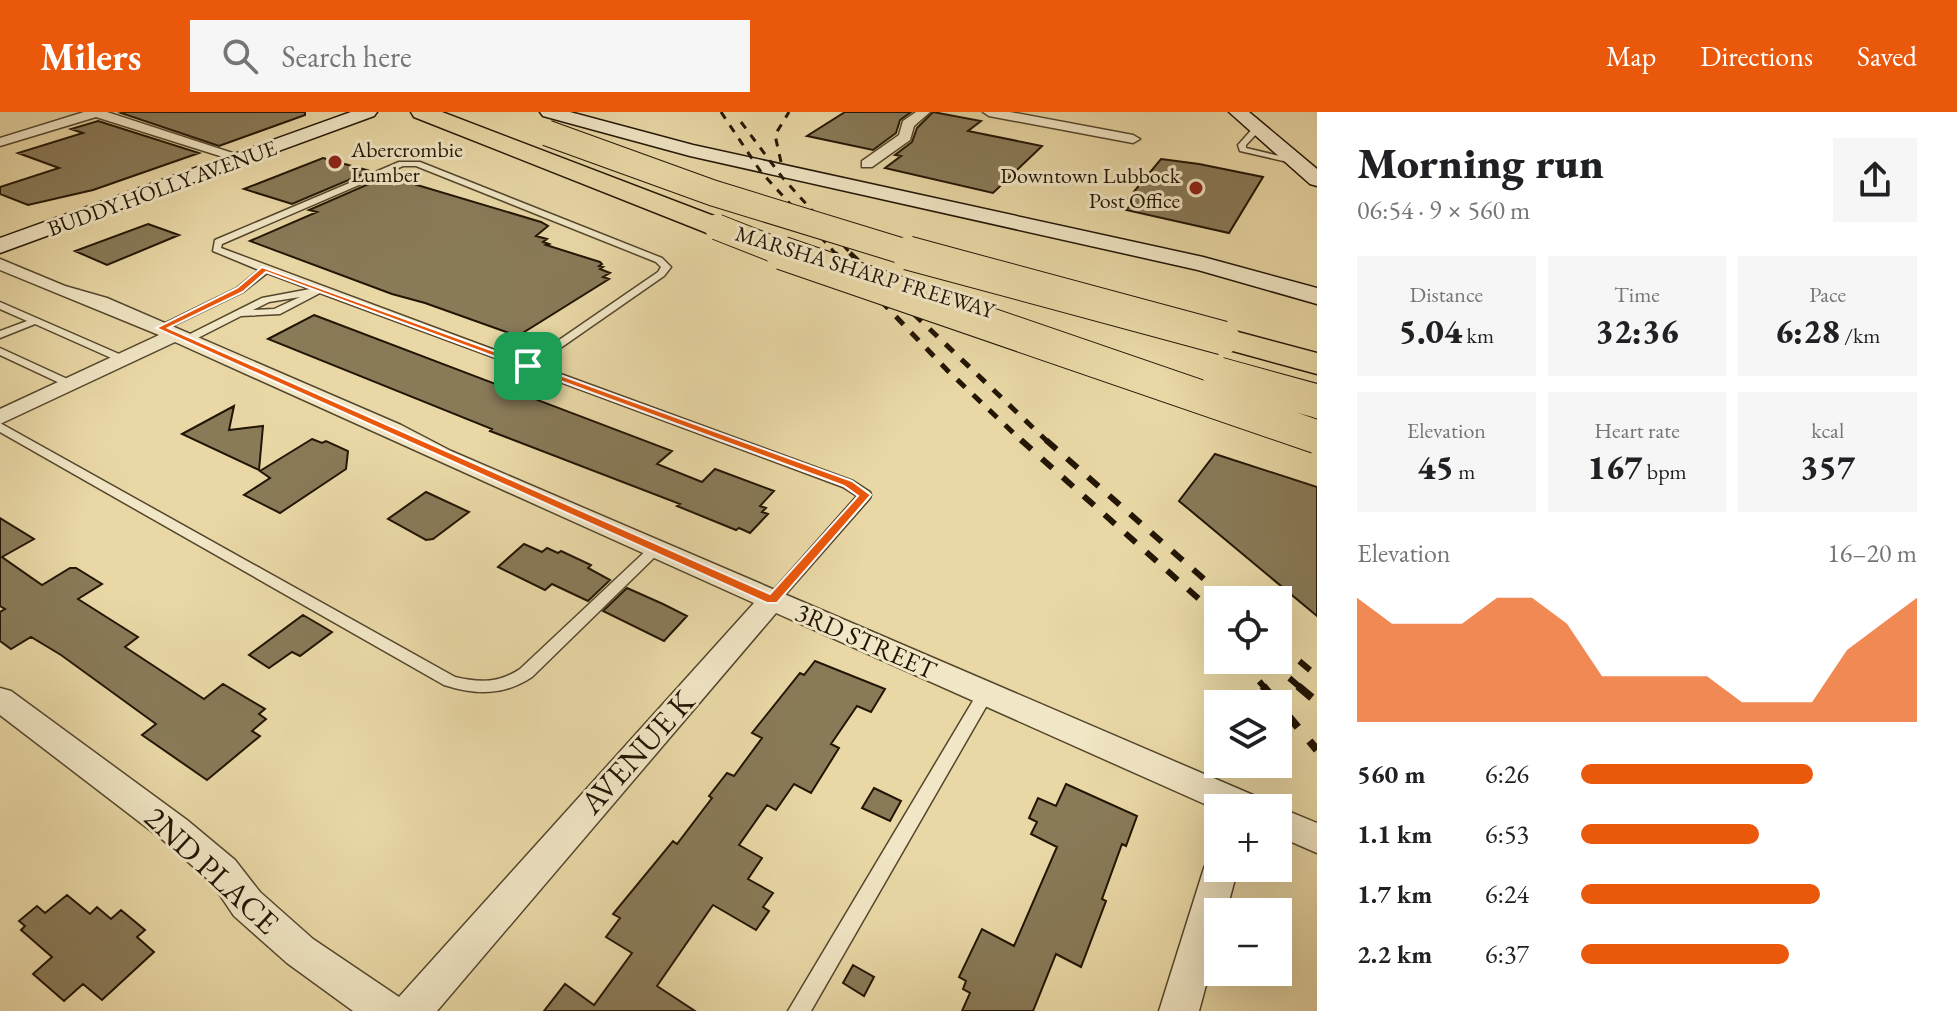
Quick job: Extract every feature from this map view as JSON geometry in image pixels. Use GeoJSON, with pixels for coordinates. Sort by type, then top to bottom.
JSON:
{"type":"FeatureCollection","features":[{"type":"Feature","properties":{"kind":"highway","name":"MARSHA SHARP FREEWAY"},"geometry":{"type":"LineString","coordinates":[[422,112],[717,227],[1094,340],[1317,401]]}},
{"type":"Feature","properties":{"kind":"highway","name":"MARSHA SHARP FREEWAY"},"geometry":{"type":"LineString","coordinates":[[535,123],[743,205],[937,262],[1317,362]]}},
{"type":"Feature","properties":{"kind":"highway"},"geometry":{"type":"LineString","coordinates":[[717,227],[767,248],[1317,437]]}},
{"type":"Feature","properties":{"kind":"main road"},"geometry":{"type":"LineString","coordinates":[[581,112],[713,145],[1311,277]]}},
{"type":"Feature","properties":{"kind":"main road"},"geometry":{"type":"LineString","coordinates":[[1238,112],[1317,180]]}},
{"type":"Feature","properties":{"kind":"main road","name":"BUDDY HOLLY AVENUE"},"geometry":{"type":"LineString","coordinates":[[0,246],[244,159],[360,113]]}},
{"type":"Feature","properties":{"kind":"main road","name":"MARSHA SHARP FREEWAY"},"geometry":{"type":"LineString","coordinates":[[535,123],[690,150],[1218,267],[1317,296]]}},
{"type":"Feature","properties":{"kind":"street"},"geometry":{"type":"LineString","coordinates":[[0,142],[96,112],[244,159]]}},
{"type":"Feature","properties":{"kind":"street"},"geometry":{"type":"LineString","coordinates":[[867,164],[905,137],[908,124],[924,112]]}},
{"type":"Feature","properties":{"kind":"street"},"geometry":{"type":"LineString","coordinates":[[989,112],[1133,139]]}},
{"type":"Feature","properties":{"kind":"street","name":"3RD STREET"},"geometry":{"type":"LineString","coordinates":[[0,264],[173,334],[1213,794]]}},
{"type":"Feature","properties":{"kind":"street"},"geometry":{"type":"LineString","coordinates":[[0,417],[173,334]]}},
{"type":"Feature","properties":{"kind":"street","name":"AVENUE K"},"geometry":{"type":"LineString","coordinates":[[412,1011],[772,600]]}},
{"type":"Feature","properties":{"kind":"street","name":"2ND PLACE"},"geometry":{"type":"LineString","coordinates":[[0,699],[175,830],[223,871],[247,904],[300,951],[386,1011]]}},
{"type":"Feature","properties":{"kind":"street"},"geometry":{"type":"LineString","coordinates":[[1292,827],[1317,838]]}},
{"type":"Feature","properties":{"kind":"street"},"geometry":{"type":"LineString","coordinates":[[1180,1011],[1217,882]]}},
{"type":"Feature","properties":{"kind":"lane"},"geometry":{"type":"LineString","coordinates":[[402,164],[417,164],[659,260],[666,267],[661,274],[528,366],[322,290],[216,249],[218,242],[402,164]]}},
{"type":"Feature","properties":{"kind":"lane"},"geometry":{"type":"LineString","coordinates":[[173,334],[240,290],[265,269]]}},
{"type":"Feature","properties":{"kind":"lane"},"geometry":{"type":"LineString","coordinates":[[240,290],[262,294],[266,300]]}},
{"type":"Feature","properties":{"kind":"lane"},"geometry":{"type":"LineString","coordinates":[[173,334],[240,313],[266,300],[322,290]]}},
{"type":"Feature","properties":{"kind":"lane"},"geometry":{"type":"LineString","coordinates":[[240,313],[276,312],[322,290]]}},
{"type":"Feature","properties":{"kind":"lane"},"geometry":{"type":"LineString","coordinates":[[0,305],[122,359]]}},
{"type":"Feature","properties":{"kind":"lane"},"geometry":{"type":"LineString","coordinates":[[0,335],[35,321]]}},
{"type":"Feature","properties":{"kind":"lane"},"geometry":{"type":"LineString","coordinates":[[0,351],[70,384]]}},
{"type":"Feature","properties":{"kind":"lane","name":"AVENUE K"},"geometry":{"type":"LineString","coordinates":[[528,366],[848,484],[865,495],[772,600]]}},
{"type":"Feature","properties":{"kind":"lane"},"geometry":{"type":"LineString","coordinates":[[0,427],[450,681],[479,689],[513,683],[526,673],[656,549]]}},
{"type":"Feature","properties":{"kind":"lane"},"geometry":{"type":"LineString","coordinates":[[799,1011],[986,693]]}},
{"type":"Feature","properties":{"kind":"building"},"geometry":{"type":"Polygon","coordinates":[[[305,112],[305,115],[219,146],[121,113],[305,112]]]}},
{"type":"Feature","properties":{"kind":"building"},"geometry":{"type":"Polygon","coordinates":[[[845,112],[911,112],[900,120],[896,133],[873,150],[807,136],[845,112]]]}},
{"type":"Feature","properties":{"kind":"building"},"geometry":{"type":"Polygon","coordinates":[[[933,112],[981,121],[968,131],[1042,146],[993,193],[885,168],[901,156],[895,155],[912,142],[917,128],[933,112]]]}},
{"type":"Feature","properties":{"kind":"building"},"geometry":{"type":"Polygon","coordinates":[[[98,121],[199,153],[93,190],[28,205],[0,194],[0,187],[59,168],[18,153],[83,133],[71,129],[98,121]]]}},
{"type":"Feature","properties":{"kind":"building"},"geometry":{"type":"Polygon","coordinates":[[[323,158],[370,171],[292,204],[244,189],[323,158]]]}},
{"type":"Feature","properties":{"kind":"building","name":"Downtown Lubbock Post Office"},"geometry":{"type":"Polygon","coordinates":[[[1161,159],[1263,177],[1229,233],[1126,210],[1133,202],[1127,200],[1161,159]]]}},
{"type":"Feature","properties":{"kind":"building"},"geometry":{"type":"Polygon","coordinates":[[[387,176],[541,222],[548,226],[536,236],[547,239],[543,242],[549,244],[546,245],[600,262],[602,264],[599,266],[603,267],[600,269],[610,273],[603,277],[609,279],[521,334],[509,333],[392,294],[250,241],[317,212],[309,210],[387,176]]]}},
{"type":"Feature","properties":{"kind":"building"},"geometry":{"type":"Polygon","coordinates":[[[148,224],[179,235],[107,265],[75,251],[148,224]]]}},
{"type":"Feature","properties":{"kind":"building"},"geometry":{"type":"Polygon","coordinates":[[[314,315],[672,451],[657,464],[702,482],[715,469],[774,491],[760,506],[766,508],[762,512],[768,514],[750,533],[739,528],[736,530],[677,506],[680,504],[490,431],[492,429],[268,339],[314,315]]]}},
{"type":"Feature","properties":{"kind":"building"},"geometry":{"type":"Polygon","coordinates":[[[234,406],[229,430],[263,426],[259,470],[182,434],[234,406]]]}},
{"type":"Feature","properties":{"kind":"building"},"geometry":{"type":"Polygon","coordinates":[[[312,439],[322,443],[326,441],[348,451],[346,469],[280,513],[244,495],[270,478],[260,471],[312,439]]]}},
{"type":"Feature","properties":{"kind":"building"},"geometry":{"type":"Polygon","coordinates":[[[1215,454],[1317,487],[1317,616],[1292,595],[1292,586],[1281,586],[1179,501],[1215,454]]]}},
{"type":"Feature","properties":{"kind":"building"},"geometry":{"type":"Polygon","coordinates":[[[426,492],[469,512],[433,539],[426,540],[388,519],[426,492]]]}},
{"type":"Feature","properties":{"kind":"building"},"geometry":{"type":"Polygon","coordinates":[[[0,518],[34,539],[2,557],[42,585],[70,568],[76,568],[102,584],[78,599],[138,637],[125,647],[204,699],[223,684],[265,709],[259,714],[266,719],[252,731],[260,736],[207,780],[142,735],[156,724],[61,655],[31,637],[11,649],[0,641],[0,612],[5,609],[0,606],[0,518]]]}},
{"type":"Feature","properties":{"kind":"building"},"geometry":{"type":"Polygon","coordinates":[[[524,544],[542,552],[547,548],[558,553],[561,551],[591,565],[588,568],[610,580],[588,601],[552,584],[545,590],[498,567],[524,544]]]}},
{"type":"Feature","properties":{"kind":"building"},"geometry":{"type":"Polygon","coordinates":[[[627,588],[687,616],[664,641],[603,611],[627,588]]]}},
{"type":"Feature","properties":{"kind":"building"},"geometry":{"type":"Polygon","coordinates":[[[303,615],[332,632],[300,656],[292,652],[269,668],[249,655],[303,615]]]}},
{"type":"Feature","properties":{"kind":"building"},"geometry":{"type":"Polygon","coordinates":[[[815,661],[885,689],[871,712],[857,706],[831,744],[839,748],[811,793],[794,784],[776,810],[767,805],[739,845],[762,858],[748,879],[773,893],[763,907],[769,911],[756,930],[713,905],[657,986],[695,1011],[544,1011],[565,984],[594,1005],[632,953],[606,937],[620,918],[613,914],[673,841],[677,844],[727,773],[734,776],[762,738],[752,733],[800,673],[804,675],[815,661]]]}},
{"type":"Feature","properties":{"kind":"building"},"geometry":{"type":"Polygon","coordinates":[[[1066,784],[1137,816],[1126,846],[1122,844],[1102,899],[1106,901],[1081,967],[1056,954],[1033,1011],[962,1011],[970,993],[963,989],[966,981],[959,977],[982,929],[1014,946],[1057,847],[1031,834],[1037,822],[1029,818],[1038,798],[1056,806],[1066,784]]]}},
{"type":"Feature","properties":{"kind":"building"},"geometry":{"type":"Polygon","coordinates":[[[874,788],[901,801],[890,821],[862,808],[874,788]]]}},
{"type":"Feature","properties":{"kind":"building"},"geometry":{"type":"Polygon","coordinates":[[[67,895],[90,914],[97,907],[111,919],[121,910],[145,930],[137,937],[154,952],[102,1000],[83,984],[64,1001],[33,974],[52,957],[21,930],[25,926],[19,921],[37,906],[45,913],[67,895]]]}},
{"type":"Feature","properties":{"kind":"building"},"geometry":{"type":"Polygon","coordinates":[[[853,965],[874,977],[864,996],[843,983],[853,965]]]}},
{"type":"Feature","properties":{"kind":"railway"},"geometry":{"type":"LineString","coordinates":[[721,112],[761,172],[837,255]]}},
{"type":"Feature","properties":{"kind":"railway"},"geometry":{"type":"LineString","coordinates":[[781,162],[775,135],[789,112]]}},
{"type":"Feature","properties":{"kind":"railway"},"geometry":{"type":"LineString","coordinates":[[741,122],[782,177],[851,254]]}},
{"type":"Feature","properties":{"kind":"railway"},"geometry":{"type":"LineString","coordinates":[[835,253],[948,371],[1023,442]]}},
{"type":"Feature","properties":{"kind":"railway"},"geometry":{"type":"LineString","coordinates":[[851,254],[1048,442]]}},
{"type":"Feature","properties":{"kind":"railway"},"geometry":{"type":"LineString","coordinates":[[1021,440],[1204,603]]}},
{"type":"Feature","properties":{"kind":"railway"},"geometry":{"type":"LineString","coordinates":[[1046,440],[1212,586]]}},
{"type":"Feature","properties":{"kind":"railway"},"geometry":{"type":"LineString","coordinates":[[1292,655],[1317,676]]}},
{"type":"Feature","properties":{"kind":"railway"},"geometry":{"type":"LineString","coordinates":[[1253,674],[1265,688]]}},
{"type":"Feature","properties":{"kind":"railway"},"geometry":{"type":"LineString","coordinates":[[1284,674],[1301,688]]}},
{"type":"Feature","properties":{"kind":"railway"},"geometry":{"type":"LineString","coordinates":[[1263,686],[1317,750]]}},
{"type":"Feature","properties":{"kind":"railway"},"geometry":{"type":"LineString","coordinates":[[1298,686],[1317,702]]}},
{"type":"Feature","properties":{"kind":"place","name":"Abercrombie Lumber"},"geometry":{"type":"Point","coordinates":[335,162]}},
{"type":"Feature","properties":{"kind":"place","name":"Downtown Lubbock Post Office"},"geometry":{"type":"Point","coordinates":[1196,188]}},
{"type":"Feature","properties":{"kind":"route"},"geometry":{"type":"LineString","coordinates":[[265,269],[528,366],[848,484],[865,495],[772,600],[160,328],[240,290],[265,269]]}}]}
